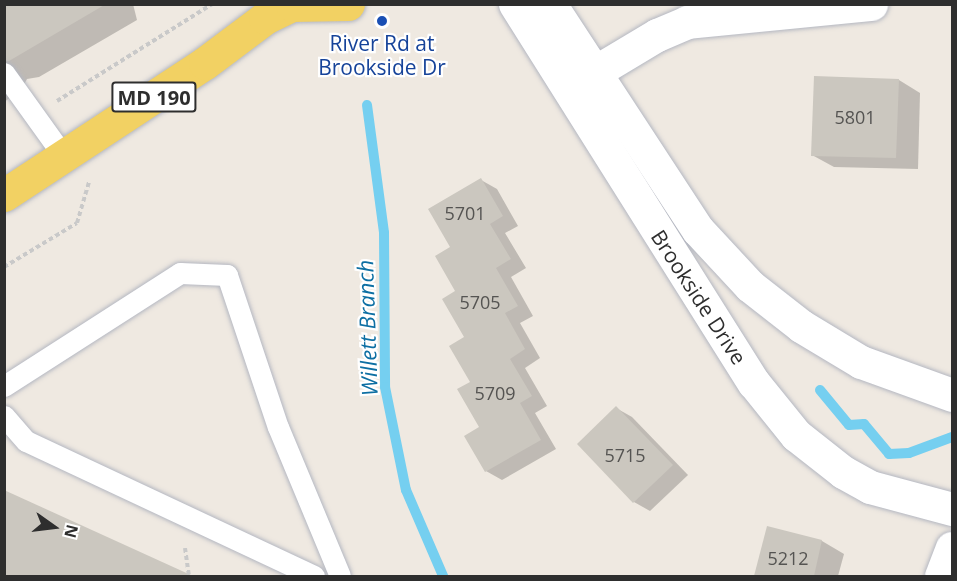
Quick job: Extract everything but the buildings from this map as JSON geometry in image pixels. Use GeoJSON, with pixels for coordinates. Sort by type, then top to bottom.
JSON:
{"type":"FeatureCollection","features":[{"type":"Feature","properties":{"kind":"main road","name":"MD 190"},"geometry":{"type":"LineString","coordinates":[[4,195],[205,63],[265,18],[292,5],[348,4]]}},
{"type":"Feature","properties":{"kind":"street","name":"Brookside Drive"},"geometry":{"type":"LineString","coordinates":[[515,4],[581,80],[698,230],[750,286],[801,326],[861,362],[952,395]]}},
{"type":"Feature","properties":{"kind":"street","name":"Brookside Drive"},"geometry":{"type":"LineString","coordinates":[[550,4],[581,80],[754,383],[796,435],[843,472],[870,487],[952,509]]}},
{"type":"Feature","properties":{"kind":"street"},"geometry":{"type":"LineString","coordinates":[[581,80],[687,22],[871,4]]}},
{"type":"Feature","properties":{"kind":"street"},"geometry":{"type":"LineString","coordinates":[[941,576],[952,548]]}},
{"type":"Feature","properties":{"kind":"lane"},"geometry":{"type":"LineString","coordinates":[[4,73],[63,155]]}},
{"type":"Feature","properties":{"kind":"lane"},"geometry":{"type":"LineString","coordinates":[[4,387],[180,273],[227,275],[278,428],[340,576]]}},
{"type":"Feature","properties":{"kind":"lane"},"geometry":{"type":"LineString","coordinates":[[4,417],[26,441],[314,576]]}},
{"type":"Feature","properties":{"kind":"path"},"geometry":{"type":"LineString","coordinates":[[57,101],[212,4]]}},
{"type":"Feature","properties":{"kind":"path"},"geometry":{"type":"LineString","coordinates":[[4,267],[78,223],[103,129]]}},
{"type":"Feature","properties":{"kind":"waterway","name":"Willett Branch"},"geometry":{"type":"LineString","coordinates":[[367,105],[384,233],[385,387],[406,490],[443,576]]}},
{"type":"Feature","properties":{"kind":"waterway"},"geometry":{"type":"LineString","coordinates":[[820,390],[849,425],[864,424],[889,454],[909,453],[952,437]]}},
{"type":"Feature","properties":{"kind":"place","name":"River Rd at Brookside Dr"},"geometry":{"type":"Point","coordinates":[382,21]}}]}
